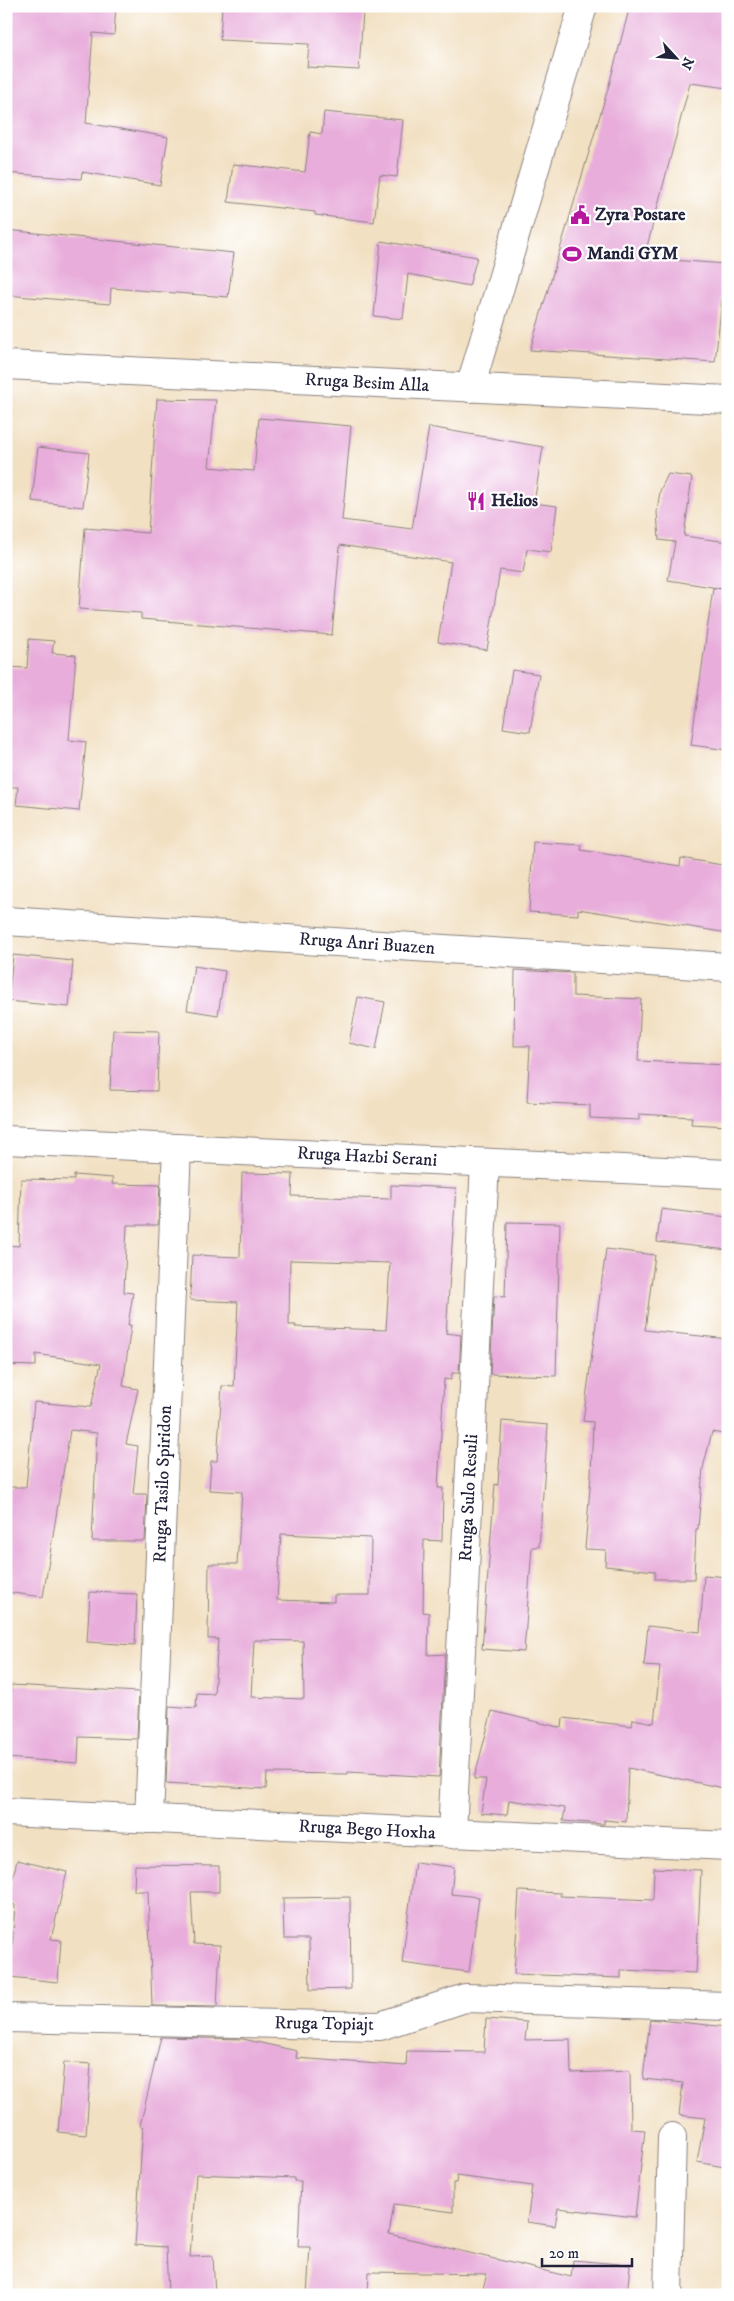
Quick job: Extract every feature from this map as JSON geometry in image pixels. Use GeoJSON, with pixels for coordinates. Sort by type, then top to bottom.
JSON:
{"type":"FeatureCollection","features":[{"type":"Feature","properties":{"kind":"street"},"geometry":{"type":"LineString","coordinates":[[470,388],[584,6]]}},
{"type":"Feature","properties":{"kind":"street","name":"Rruga Besim Alla"},"geometry":{"type":"LineString","coordinates":[[6,364],[728,400]]}},
{"type":"Feature","properties":{"kind":"street","name":"Rruga Anri Buazen"},"geometry":{"type":"LineString","coordinates":[[6,921],[728,967]]}},
{"type":"Feature","properties":{"kind":"street","name":"Rruga Hazbi Serani"},"geometry":{"type":"LineString","coordinates":[[6,1140],[728,1174]]}},
{"type":"Feature","properties":{"kind":"street","name":"Rruga Tasilo Spiridon"},"geometry":{"type":"LineString","coordinates":[[149,1819],[177,1148]]}},
{"type":"Feature","properties":{"kind":"street","name":"Rruga Sulo Resuli"},"geometry":{"type":"LineString","coordinates":[[452,1834],[485,1162]]}},
{"type":"Feature","properties":{"kind":"street","name":"Rruga Bego Hoxha"},"geometry":{"type":"LineString","coordinates":[[6,1812],[728,1846]]}},
{"type":"Feature","properties":{"kind":"street","name":"Rruga Topiajt"},"geometry":{"type":"LineString","coordinates":[[6,2018],[380,2026],[465,1998],[728,2006]]}},
{"type":"Feature","properties":{"kind":"street"},"geometry":{"type":"LineString","coordinates":[[668,2295],[672,2137]]}},
{"type":"Feature","properties":{"kind":"building"},"geometry":{"type":"Polygon","coordinates":[[[6,6],[116,6],[114,35],[93,33],[86,123],[168,137],[160,185],[82,172],[81,179],[6,173],[6,6]]]}},
{"type":"Feature","properties":{"kind":"building"},"geometry":{"type":"Polygon","coordinates":[[[222,6],[289,6],[363,11],[359,70],[307,67],[309,44],[220,40],[222,6]]]}},
{"type":"Feature","properties":{"kind":"building"},"geometry":{"type":"Polygon","coordinates":[[[630,6],[728,6],[728,88],[690,83],[644,258],[726,264],[715,362],[530,350],[609,85],[630,6]]]}},
{"type":"Feature","properties":{"kind":"building"},"geometry":{"type":"Polygon","coordinates":[[[324,112],[403,120],[397,177],[380,175],[374,222],[315,215],[315,212],[228,202],[233,164],[305,172],[310,132],[322,134],[324,112]]]}},
{"type":"Feature","properties":{"kind":"building"},"geometry":{"type":"Polygon","coordinates":[[[6,230],[234,253],[228,297],[111,288],[110,304],[6,295],[6,230]]]}},
{"type":"Feature","properties":{"kind":"building"},"geometry":{"type":"Polygon","coordinates":[[[381,241],[477,257],[469,286],[408,274],[403,319],[374,316],[381,241]]]}},
{"type":"Feature","properties":{"kind":"building"},"geometry":{"type":"Polygon","coordinates":[[[157,399],[216,400],[209,467],[254,471],[259,418],[351,426],[342,520],[412,529],[429,427],[543,447],[534,503],[557,506],[551,552],[527,549],[523,573],[500,570],[487,650],[438,642],[451,562],[340,545],[332,635],[141,619],[141,613],[79,609],[85,528],[148,533],[157,399]]]}},
{"type":"Feature","properties":{"kind":"building"},"geometry":{"type":"Polygon","coordinates":[[[38,447],[89,453],[83,507],[32,501],[38,447]]]}},
{"type":"Feature","properties":{"kind":"building"},"geometry":{"type":"Polygon","coordinates":[[[668,474],[692,477],[684,536],[728,542],[728,750],[691,745],[713,588],[724,589],[668,580],[675,542],[659,540],[657,512],[660,491],[668,474]]]}},
{"type":"Feature","properties":{"kind":"building"},"geometry":{"type":"Polygon","coordinates":[[[29,639],[54,641],[52,653],[76,655],[69,740],[86,742],[79,811],[16,805],[18,787],[6,787],[6,667],[27,668],[29,639]]]}},
{"type":"Feature","properties":{"kind":"building"},"geometry":{"type":"Polygon","coordinates":[[[512,670],[539,674],[530,732],[503,728],[512,670]]]}},
{"type":"Feature","properties":{"kind":"building"},"geometry":{"type":"Polygon","coordinates":[[[533,842],[582,845],[581,850],[680,866],[681,858],[728,866],[728,933],[578,909],[578,915],[529,912],[533,842]]]}},
{"type":"Feature","properties":{"kind":"building"},"geometry":{"type":"Polygon","coordinates":[[[13,955],[73,961],[69,1007],[8,1001],[13,955]]]}},
{"type":"Feature","properties":{"kind":"building"},"geometry":{"type":"Polygon","coordinates":[[[194,966],[225,971],[218,1015],[187,1010],[194,966]]]}},
{"type":"Feature","properties":{"kind":"building"},"geometry":{"type":"Polygon","coordinates":[[[515,970],[573,973],[573,996],[641,999],[638,1061],[728,1065],[728,1126],[691,1124],[692,1117],[639,1114],[639,1120],[590,1118],[590,1105],[527,1102],[530,1046],[514,1046],[515,970]]]}},
{"type":"Feature","properties":{"kind":"building"},"geometry":{"type":"Polygon","coordinates":[[[358,997],[385,1002],[376,1049],[349,1043],[358,997]]]}},
{"type":"Feature","properties":{"kind":"building"},"geometry":{"type":"Polygon","coordinates":[[[113,1030],[159,1031],[157,1091],[110,1090],[113,1030]]]}},
{"type":"Feature","properties":{"kind":"building"},"geometry":{"type":"Polygon","coordinates":[[[242,1173],[293,1174],[292,1196],[391,1199],[391,1185],[456,1188],[446,1333],[461,1335],[459,1373],[452,1373],[451,1380],[444,1379],[438,1488],[443,1488],[442,1541],[424,1540],[423,1612],[429,1613],[428,1655],[445,1654],[439,1777],[348,1772],[348,1774],[267,1773],[266,1789],[166,1783],[169,1706],[196,1708],[197,1693],[214,1694],[218,1639],[208,1639],[209,1564],[237,1564],[242,1492],[209,1490],[211,1461],[217,1461],[222,1386],[234,1387],[238,1302],[190,1300],[192,1255],[240,1257],[242,1173]],[[290,1260],[289,1325],[296,1325],[295,1327],[386,1330],[390,1263],[290,1260]],[[281,1534],[277,1600],[334,1602],[334,1595],[370,1595],[371,1538],[281,1534]],[[254,1640],[251,1697],[304,1699],[303,1641],[254,1640]]]}},
{"type":"Feature","properties":{"kind":"building"},"geometry":{"type":"Polygon","coordinates":[[[74,1175],[113,1178],[112,1184],[160,1185],[158,1225],[127,1225],[124,1292],[133,1293],[128,1325],[131,1325],[123,1386],[138,1389],[126,1444],[138,1446],[133,1494],[147,1494],[145,1541],[92,1541],[97,1433],[70,1430],[43,1597],[6,1592],[6,1487],[26,1487],[34,1402],[91,1407],[101,1364],[36,1354],[36,1366],[6,1365],[6,1245],[19,1246],[21,1179],[74,1180],[74,1175]]]}},
{"type":"Feature","properties":{"kind":"building"},"geometry":{"type":"Polygon","coordinates":[[[661,1209],[728,1217],[728,1250],[657,1242],[661,1209]]]}},
{"type":"Feature","properties":{"kind":"building"},"geometry":{"type":"Polygon","coordinates":[[[507,1222],[560,1223],[556,1376],[490,1374],[494,1296],[505,1297],[507,1222]]]}},
{"type":"Feature","properties":{"kind":"building"},"geometry":{"type":"Polygon","coordinates":[[[606,1249],[655,1255],[645,1330],[728,1339],[728,1435],[712,1432],[703,1468],[698,1529],[696,1529],[694,1579],[655,1579],[655,1571],[605,1566],[606,1550],[585,1549],[593,1422],[583,1421],[606,1249]]]}},
{"type":"Feature","properties":{"kind":"building"},"geometry":{"type":"Polygon","coordinates":[[[502,1421],[548,1425],[539,1547],[532,1547],[524,1652],[482,1649],[495,1484],[498,1485],[502,1421]]]}},
{"type":"Feature","properties":{"kind":"building"},"geometry":{"type":"Polygon","coordinates":[[[704,1575],[728,1577],[728,1789],[628,1768],[626,1822],[604,1820],[604,1824],[563,1821],[565,1808],[509,1800],[507,1815],[481,1813],[486,1779],[474,1779],[492,1711],[562,1728],[563,1718],[632,1726],[633,1719],[654,1723],[660,1667],[644,1666],[648,1626],[700,1632],[704,1575]]]}},
{"type":"Feature","properties":{"kind":"building"},"geometry":{"type":"Polygon","coordinates":[[[90,1592],[137,1594],[135,1645],[87,1642],[90,1592]]]}},
{"type":"Feature","properties":{"kind":"building"},"geometry":{"type":"Polygon","coordinates":[[[11,1685],[139,1692],[137,1739],[79,1737],[78,1763],[6,1758],[11,1685]]]}},
{"type":"Feature","properties":{"kind":"building"},"geometry":{"type":"Polygon","coordinates":[[[17,1860],[67,1872],[51,1939],[61,1940],[58,1982],[10,1977],[15,1905],[7,1903],[17,1860]]]}},
{"type":"Feature","properties":{"kind":"building"},"geometry":{"type":"Polygon","coordinates":[[[415,1862],[454,1867],[451,1894],[479,1897],[469,1972],[402,1963],[415,1862]]]}},
{"type":"Feature","properties":{"kind":"building"},"geometry":{"type":"Polygon","coordinates":[[[135,1865],[219,1866],[219,1892],[191,1892],[194,1944],[220,1945],[217,2007],[152,2006],[148,1891],[134,1891],[135,1865]]]}},
{"type":"Feature","properties":{"kind":"building"},"geometry":{"type":"Polygon","coordinates":[[[654,1868],[701,1870],[696,1973],[621,1970],[621,1978],[514,1974],[519,1891],[561,1893],[560,1896],[653,1900],[654,1868]]]}},
{"type":"Feature","properties":{"kind":"building"},"geometry":{"type":"Polygon","coordinates":[[[350,1897],[351,1989],[310,1990],[309,1939],[284,1939],[283,1898],[350,1897]]]}},
{"type":"Feature","properties":{"kind":"building"},"geometry":{"type":"Polygon","coordinates":[[[486,2019],[527,2022],[525,2040],[570,2039],[571,2073],[630,2071],[631,2129],[645,2130],[635,2217],[558,2208],[555,2226],[527,2222],[532,2186],[457,2176],[456,2183],[453,2183],[453,2212],[394,2204],[389,2234],[571,2277],[573,2260],[630,2265],[627,2295],[481,2295],[487,2274],[369,2272],[368,2295],[307,2295],[310,2247],[298,2247],[301,2181],[294,2181],[294,2178],[196,2174],[190,2257],[213,2256],[215,2295],[168,2295],[166,2247],[135,2245],[143,2127],[140,2126],[161,2037],[243,2039],[297,2051],[296,2058],[406,2066],[407,2051],[484,2052],[486,2019]]]}},
{"type":"Feature","properties":{"kind":"building"},"geometry":{"type":"Polygon","coordinates":[[[650,2019],[728,2027],[728,2144],[724,2167],[697,2162],[705,2118],[679,2115],[683,2083],[643,2079],[650,2019]]]}},
{"type":"Feature","properties":{"kind":"building"},"geometry":{"type":"Polygon","coordinates":[[[64,2062],[91,2064],[86,2135],[58,2132],[64,2062]]]}},
{"type":"Feature","properties":{"kind":"place","name":"Zyra Postare"},"geometry":{"type":"Point","coordinates":[580,215]}},
{"type":"Feature","properties":{"kind":"place","name":"Mandi GYM"},"geometry":{"type":"Point","coordinates":[572,254]}},
{"type":"Feature","properties":{"kind":"place","name":"Helios"},"geometry":{"type":"Point","coordinates":[476,501]}}]}
